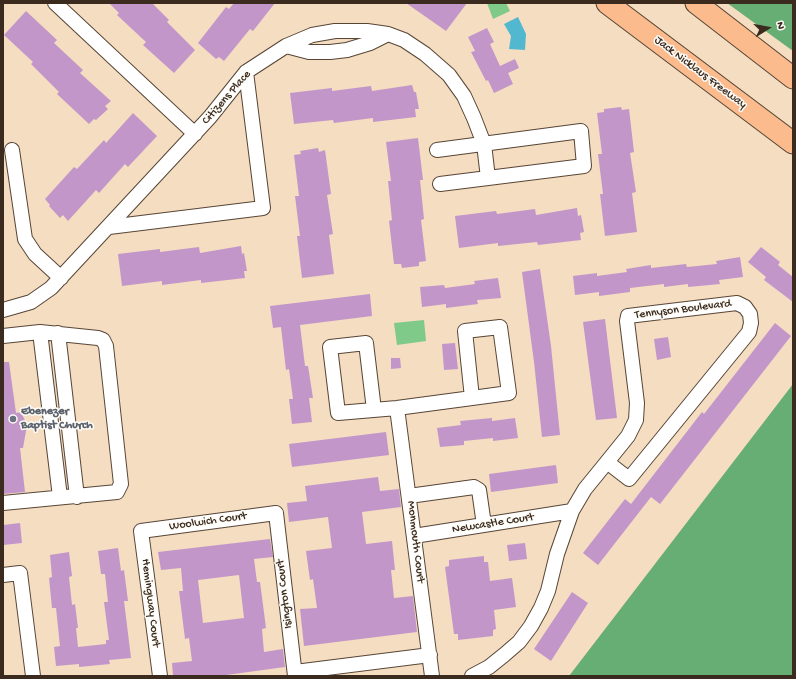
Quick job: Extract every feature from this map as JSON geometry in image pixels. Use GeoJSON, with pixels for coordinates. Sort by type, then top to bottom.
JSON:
{"type":"FeatureCollection","features":[{"type":"Feature","properties":{"kind":"highway","name":"Jack Nicklaus Freeway"},"geometry":{"type":"LineString","coordinates":[[607,3],[793,143]]}},
{"type":"Feature","properties":{"kind":"highway"},"geometry":{"type":"LineString","coordinates":[[696,3],[793,78]]}},
{"type":"Feature","properties":{"kind":"street","name":"Citizens Place"},"geometry":{"type":"LineString","coordinates":[[54,3],[194,134]]}},
{"type":"Feature","properties":{"kind":"street","name":"Citizens Place"},"geometry":{"type":"LineString","coordinates":[[3,310],[31,302],[51,288],[210,118],[246,72],[286,46],[312,35],[335,31],[366,31],[388,34],[404,40],[426,54],[449,75],[464,96],[484,144],[488,178]]}},
{"type":"Feature","properties":{"kind":"street"},"geometry":{"type":"LineString","coordinates":[[286,46],[309,52],[330,52],[347,50],[370,43],[388,34]]}},
{"type":"Feature","properties":{"kind":"street"},"geometry":{"type":"LineString","coordinates":[[109,227],[263,208],[246,72]]}},
{"type":"Feature","properties":{"kind":"street"},"geometry":{"type":"LineString","coordinates":[[437,150],[581,132],[584,166],[440,184]]}},
{"type":"Feature","properties":{"kind":"street"},"geometry":{"type":"LineString","coordinates":[[12,150],[25,239],[35,254],[61,278]]}},
{"type":"Feature","properties":{"kind":"street","name":"Tennyson Boulevard"},"geometry":{"type":"LineString","coordinates":[[472,676],[489,667],[504,655],[519,642],[531,626],[548,591],[557,554],[572,512],[585,489],[628,436],[636,420],[637,403],[627,321],[628,316],[737,303],[745,307],[750,314],[751,319],[749,332],[629,479],[607,462]]}},
{"type":"Feature","properties":{"kind":"street"},"geometry":{"type":"LineString","coordinates":[[374,410],[366,343],[330,347],[338,413],[374,410],[398,408],[472,398],[509,393],[500,327],[465,331],[472,398]]}},
{"type":"Feature","properties":{"kind":"street"},"geometry":{"type":"LineString","coordinates":[[40,332],[60,497]]}},
{"type":"Feature","properties":{"kind":"street"},"geometry":{"type":"LineString","coordinates":[[3,336],[40,332],[98,338],[103,340],[106,346],[120,484],[117,492],[3,504]]}},
{"type":"Feature","properties":{"kind":"street"},"geometry":{"type":"LineString","coordinates":[[58,333],[77,497]]}},
{"type":"Feature","properties":{"kind":"street","name":"Monmouth Court"},"geometry":{"type":"LineString","coordinates":[[398,408],[432,676]]}},
{"type":"Feature","properties":{"kind":"street"},"geometry":{"type":"LineString","coordinates":[[409,496],[474,487],[479,490],[484,525]]}},
{"type":"Feature","properties":{"kind":"street","name":"Newcastle Court"},"geometry":{"type":"LineString","coordinates":[[414,536],[572,512]]}},
{"type":"Feature","properties":{"kind":"street","name":"Woolwich Court"},"geometry":{"type":"LineString","coordinates":[[141,531],[276,513]]}},
{"type":"Feature","properties":{"kind":"street","name":"Isington Court"},"geometry":{"type":"LineString","coordinates":[[276,513],[295,674]]}},
{"type":"Feature","properties":{"kind":"street","name":"Hemingway Court"},"geometry":{"type":"LineString","coordinates":[[141,531],[160,676]]}},
{"type":"Feature","properties":{"kind":"street"},"geometry":{"type":"LineString","coordinates":[[3,575],[20,573],[33,676]]}},
{"type":"Feature","properties":{"kind":"street"},"geometry":{"type":"LineString","coordinates":[[295,674],[430,655]]}},
{"type":"Feature","properties":{"kind":"green space"},"geometry":{"type":"Polygon","coordinates":[[[487,3],[506,3],[510,11],[493,19],[487,3]]]}},
{"type":"Feature","properties":{"kind":"green space"},"geometry":{"type":"Polygon","coordinates":[[[727,3],[793,3],[793,51],[727,3]]]}},
{"type":"Feature","properties":{"kind":"green space"},"geometry":{"type":"Polygon","coordinates":[[[424,320],[426,341],[397,345],[394,323],[424,320]]]}},
{"type":"Feature","properties":{"kind":"green space"},"geometry":{"type":"Polygon","coordinates":[[[793,384],[793,676],[569,676],[793,384]]]}},
{"type":"Feature","properties":{"kind":"water"},"geometry":{"type":"Polygon","coordinates":[[[518,17],[526,34],[525,50],[509,49],[511,36],[504,24],[518,17]]]}},
{"type":"Feature","properties":{"kind":"building"},"geometry":{"type":"Polygon","coordinates":[[[109,3],[152,3],[169,20],[167,22],[195,50],[174,73],[143,45],[146,42],[117,15],[119,13],[109,3]]]}},
{"type":"Feature","properties":{"kind":"building"},"geometry":{"type":"Polygon","coordinates":[[[234,3],[275,3],[253,31],[250,29],[224,61],[219,57],[216,59],[198,43],[226,7],[229,9],[234,3]]]}},
{"type":"Feature","properties":{"kind":"building"},"geometry":{"type":"Polygon","coordinates":[[[406,3],[467,3],[446,31],[406,3]]]}},
{"type":"Feature","properties":{"kind":"building"},"geometry":{"type":"Polygon","coordinates":[[[26,11],[57,40],[54,43],[83,70],[80,73],[111,101],[105,106],[108,109],[96,120],[94,119],[89,124],[57,94],[59,92],[31,64],[33,62],[4,35],[26,11]]]}},
{"type":"Feature","properties":{"kind":"building"},"geometry":{"type":"Polygon","coordinates":[[[487,28],[494,42],[490,44],[500,66],[515,59],[519,68],[508,73],[513,84],[494,93],[471,52],[475,51],[468,37],[487,28]]]}},
{"type":"Feature","properties":{"kind":"building"},"geometry":{"type":"Polygon","coordinates":[[[412,85],[414,92],[416,92],[419,109],[415,109],[416,117],[373,122],[373,118],[334,123],[333,120],[294,124],[290,93],[332,88],[332,91],[371,86],[372,91],[412,85]]]}},
{"type":"Feature","properties":{"kind":"building"},"geometry":{"type":"Polygon","coordinates":[[[621,107],[622,110],[629,109],[634,152],[630,153],[636,192],[632,193],[637,232],[605,236],[600,194],[603,194],[598,154],[602,154],[597,113],[604,112],[604,109],[621,107]]]}},
{"type":"Feature","properties":{"kind":"building"},"geometry":{"type":"Polygon","coordinates":[[[133,113],[157,136],[128,167],[125,164],[99,193],[96,190],[68,221],[63,215],[60,218],[45,199],[74,167],[77,169],[104,140],[106,143],[133,113]]]}},
{"type":"Feature","properties":{"kind":"building"},"geometry":{"type":"Polygon","coordinates":[[[418,138],[423,180],[420,180],[424,219],[421,220],[426,261],[419,262],[419,266],[402,268],[401,264],[394,264],[389,221],[392,220],[388,181],[391,181],[386,142],[418,138]]]}},
{"type":"Feature","properties":{"kind":"building"},"geometry":{"type":"Polygon","coordinates":[[[318,148],[319,152],[325,150],[331,194],[327,195],[333,234],[329,235],[334,274],[302,278],[297,236],[300,236],[295,196],[299,196],[294,155],[301,154],[300,151],[318,148]]]}},
{"type":"Feature","properties":{"kind":"building"},"geometry":{"type":"Polygon","coordinates":[[[577,208],[578,216],[581,215],[584,232],[580,233],[581,240],[538,245],[537,242],[498,246],[498,243],[459,248],[455,216],[496,211],[497,214],[535,209],[536,215],[577,208]]]}},
{"type":"Feature","properties":{"kind":"building"},"geometry":{"type":"Polygon","coordinates":[[[241,246],[242,254],[244,253],[247,271],[244,271],[245,278],[201,283],[201,280],[162,285],[162,281],[122,286],[118,254],[160,249],[160,252],[199,247],[200,253],[241,246]]]}},
{"type":"Feature","properties":{"kind":"building"},"geometry":{"type":"Polygon","coordinates":[[[761,247],[780,262],[778,265],[793,277],[793,302],[764,280],[766,277],[748,262],[761,247]]]}},
{"type":"Feature","properties":{"kind":"building"},"geometry":{"type":"Polygon","coordinates":[[[740,257],[743,277],[719,280],[720,284],[688,287],[688,284],[664,287],[664,284],[630,288],[630,292],[599,296],[599,292],[575,295],[573,276],[597,273],[597,276],[627,272],[626,269],[651,265],[651,268],[686,264],[687,267],[717,264],[716,261],[740,257]]]}},
{"type":"Feature","properties":{"kind":"building"},"geometry":{"type":"Polygon","coordinates":[[[540,269],[551,346],[560,435],[542,437],[522,272],[540,269]]]}},
{"type":"Feature","properties":{"kind":"building"},"geometry":{"type":"Polygon","coordinates":[[[498,278],[501,298],[477,300],[478,304],[446,308],[446,304],[422,307],[420,287],[444,285],[445,288],[475,284],[474,281],[498,278]]]}},
{"type":"Feature","properties":{"kind":"building"},"geometry":{"type":"Polygon","coordinates":[[[370,294],[372,316],[300,325],[305,366],[308,366],[313,398],[309,398],[312,422],[292,424],[289,399],[293,399],[289,369],[286,370],[281,327],[273,328],[270,306],[370,294]]]}},
{"type":"Feature","properties":{"kind":"building"},"geometry":{"type":"Polygon","coordinates":[[[605,319],[617,418],[596,420],[583,322],[605,319]]]}},
{"type":"Feature","properties":{"kind":"building"},"geometry":{"type":"Polygon","coordinates":[[[775,323],[791,336],[660,504],[651,497],[598,565],[583,553],[625,499],[631,504],[702,412],[704,414],[775,323]]]}},
{"type":"Feature","properties":{"kind":"building"},"geometry":{"type":"Polygon","coordinates":[[[668,337],[671,357],[657,360],[654,339],[668,337]]]}},
{"type":"Feature","properties":{"kind":"building"},"geometry":{"type":"Polygon","coordinates":[[[455,343],[458,369],[444,370],[442,344],[455,343]]]}},
{"type":"Feature","properties":{"kind":"building"},"geometry":{"type":"Polygon","coordinates":[[[391,358],[400,358],[401,368],[391,369],[391,358]]]}},
{"type":"Feature","properties":{"kind":"building","name":"Ebenezer Baptist Church"},"geometry":{"type":"Polygon","coordinates":[[[3,362],[9,362],[16,413],[21,412],[27,425],[23,448],[20,448],[25,492],[3,494],[3,362]]]}},
{"type":"Feature","properties":{"kind":"building"},"geometry":{"type":"Polygon","coordinates":[[[492,418],[492,421],[515,418],[518,438],[493,441],[493,438],[464,441],[464,445],[440,447],[437,428],[461,425],[460,421],[492,418]]]}},
{"type":"Feature","properties":{"kind":"building"},"geometry":{"type":"Polygon","coordinates":[[[386,432],[389,455],[292,467],[289,444],[386,432]]]}},
{"type":"Feature","properties":{"kind":"building"},"geometry":{"type":"Polygon","coordinates":[[[556,465],[558,483],[491,492],[489,474],[556,465]]]}},
{"type":"Feature","properties":{"kind":"building"},"geometry":{"type":"Polygon","coordinates":[[[378,477],[380,491],[399,489],[401,507],[362,512],[366,544],[392,541],[395,570],[391,570],[394,598],[413,596],[417,632],[304,646],[300,609],[317,608],[313,579],[310,580],[306,551],[332,548],[328,517],[289,522],[287,503],[307,501],[305,486],[378,477]]]}},
{"type":"Feature","properties":{"kind":"building"},"geometry":{"type":"Polygon","coordinates":[[[20,523],[22,543],[3,545],[3,525],[20,523]]]}},
{"type":"Feature","properties":{"kind":"building"},"geometry":{"type":"Polygon","coordinates":[[[270,539],[273,557],[254,559],[257,582],[260,582],[266,628],[262,629],[264,652],[283,649],[285,667],[219,676],[173,676],[172,663],[192,661],[189,638],[185,639],[179,591],[183,591],[181,568],[161,570],[158,552],[270,539]],[[239,575],[198,580],[203,623],[244,618],[239,575]]]}},
{"type":"Feature","properties":{"kind":"building"},"geometry":{"type":"Polygon","coordinates":[[[525,543],[527,559],[509,561],[507,545],[525,543]]]}},
{"type":"Feature","properties":{"kind":"building"},"geometry":{"type":"Polygon","coordinates":[[[118,548],[121,571],[124,570],[128,601],[124,601],[131,658],[109,660],[110,664],[79,667],[79,664],[56,666],[54,647],[60,646],[56,608],[52,608],[49,578],[52,577],[50,555],[69,552],[72,576],[69,577],[72,605],[75,604],[78,628],[76,628],[78,647],[106,644],[106,640],[109,640],[104,602],[108,602],[105,574],[101,574],[98,551],[118,548]]]}},
{"type":"Feature","properties":{"kind":"building"},"geometry":{"type":"Polygon","coordinates":[[[484,556],[484,562],[488,562],[490,581],[512,578],[516,607],[494,610],[496,629],[493,630],[493,636],[458,640],[458,634],[454,634],[445,567],[449,566],[449,560],[484,556]]]}},
{"type":"Feature","properties":{"kind":"building"},"geometry":{"type":"Polygon","coordinates":[[[572,592],[588,603],[551,661],[534,649],[572,592]]]}},
{"type":"Feature","properties":{"kind":"place","name":"Ebenezer Baptist Church"},"geometry":{"type":"Point","coordinates":[13,419]}}]}
